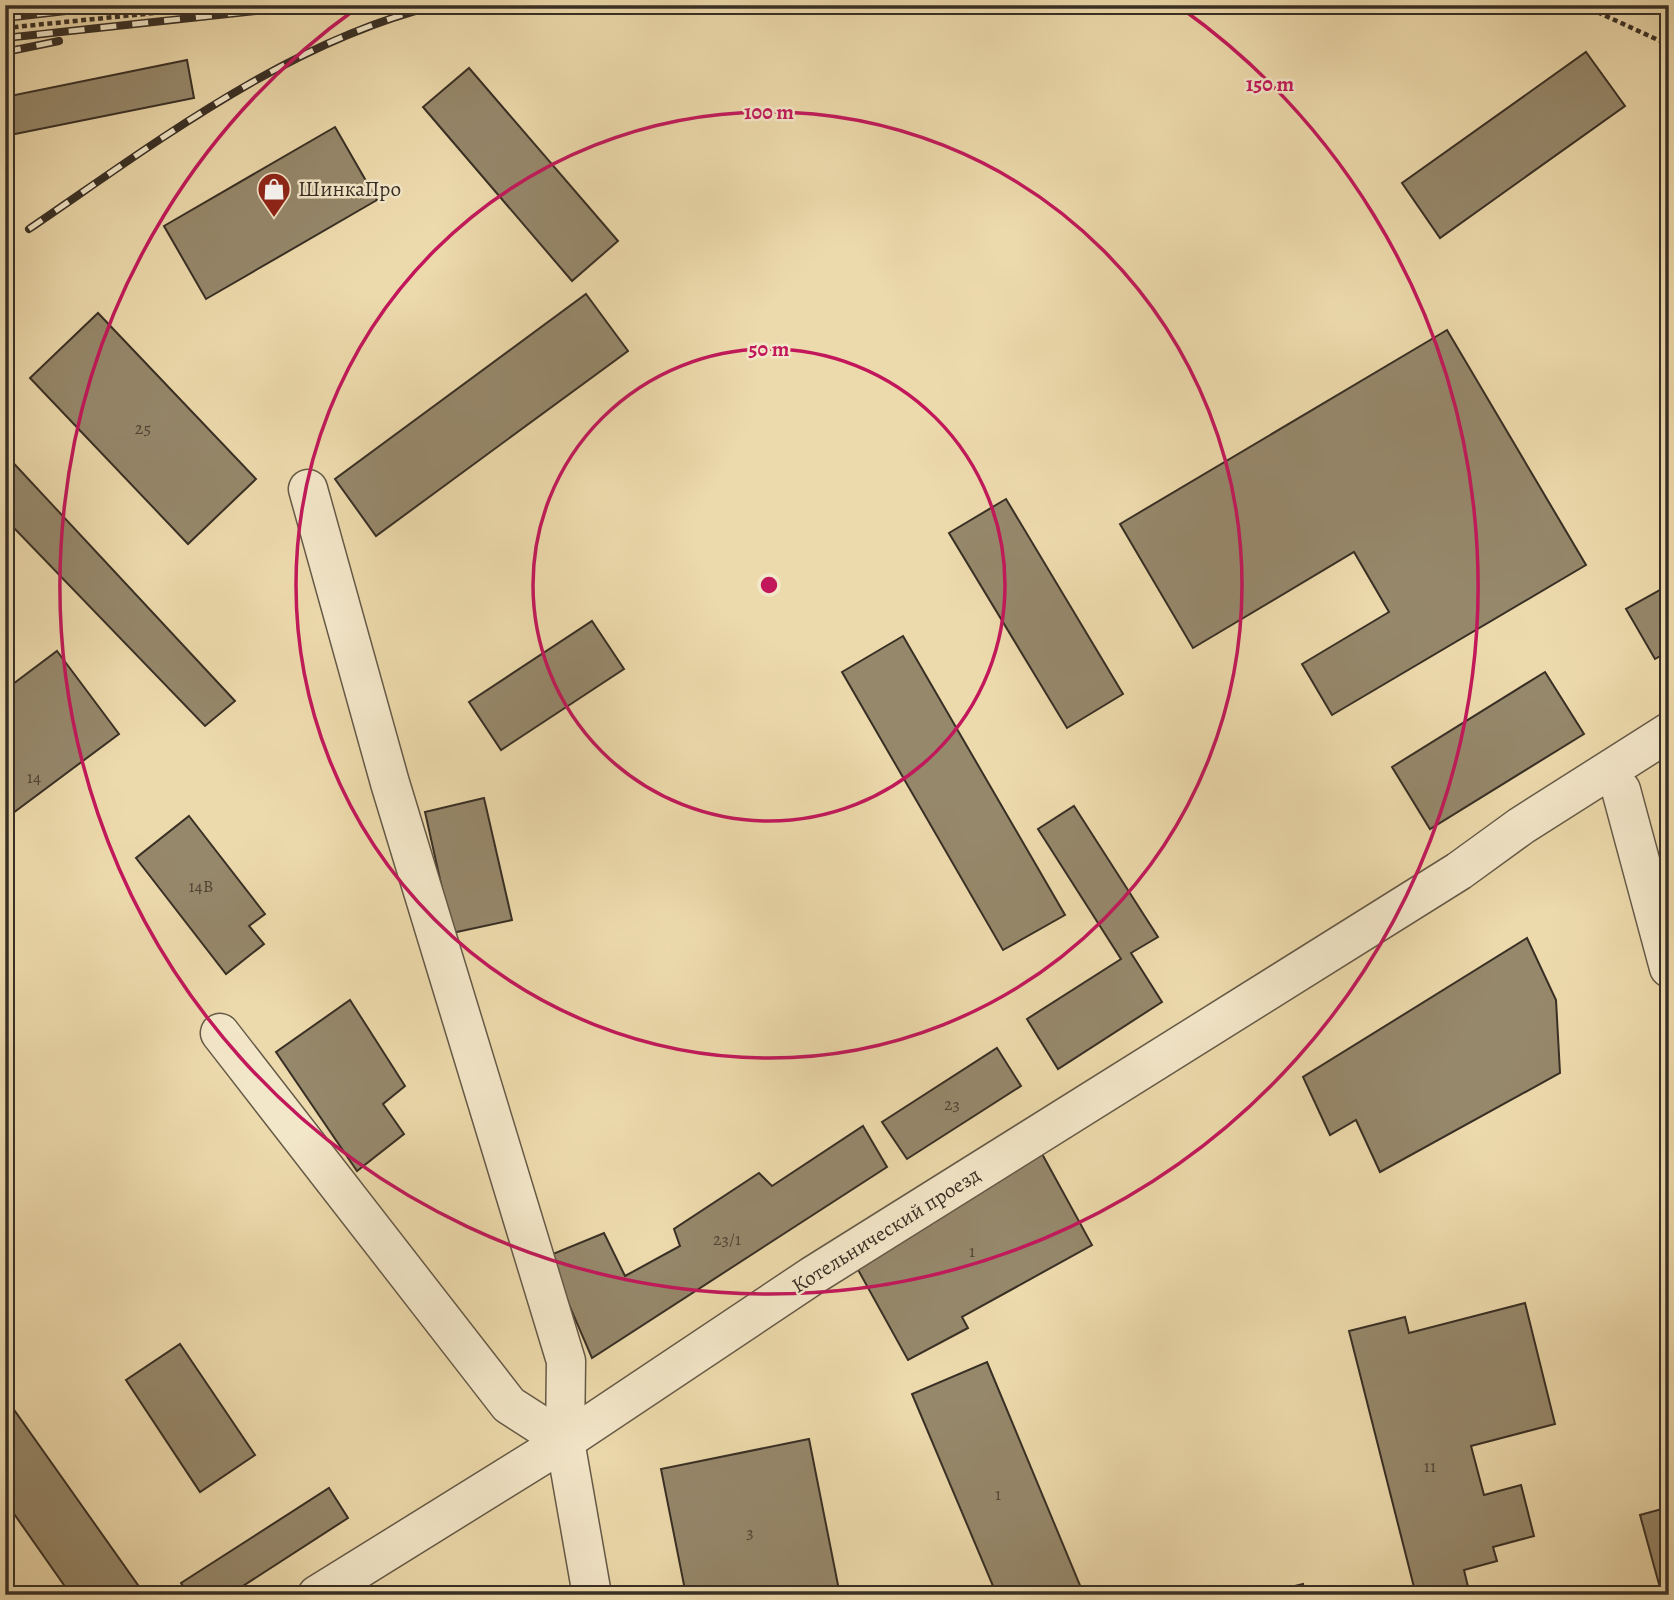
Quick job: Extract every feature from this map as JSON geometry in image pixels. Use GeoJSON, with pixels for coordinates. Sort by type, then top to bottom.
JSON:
{"type":"FeatureCollection","features":[{"type":"Feature","properties":{"kind":"street"},"geometry":{"type":"LineString","coordinates":[[308,489],[390,783],[566,1361],[565,1441],[592,1595]]}},
{"type":"Feature","properties":{"kind":"street","name":"Котельнический проезд"},"geometry":{"type":"LineString","coordinates":[[317,1595],[565,1441],[812,1276],[1459,871],[1521,826],[1669,732]]}},
{"type":"Feature","properties":{"kind":"street","name":"Котельнический проезд"},"geometry":{"type":"LineString","coordinates":[[1459,871],[1528,841],[1621,790],[1669,760]]}},
{"type":"Feature","properties":{"kind":"street"},"geometry":{"type":"LineString","coordinates":[[1621,790],[1669,968]]}},
{"type":"Feature","properties":{"kind":"street"},"geometry":{"type":"LineString","coordinates":[[220,1033],[509,1405],[565,1441]]}},
{"type":"Feature","properties":{"kind":"path"},"geometry":{"type":"LineString","coordinates":[[5,28],[234,5]]}},
{"type":"Feature","properties":{"kind":"path"},"geometry":{"type":"LineString","coordinates":[[1581,5],[1669,45]]}},
{"type":"Feature","properties":{"kind":"building"},"geometry":{"type":"Polygon","coordinates":[[[1586,52],[1625,106],[1440,238],[1402,183],[1586,52]]]}},
{"type":"Feature","properties":{"kind":"building"},"geometry":{"type":"Polygon","coordinates":[[[187,60],[194,98],[5,136],[5,97],[187,60]]]}},
{"type":"Feature","properties":{"kind":"building"},"geometry":{"type":"Polygon","coordinates":[[[469,68],[618,241],[572,281],[423,107],[469,68]]]}},
{"type":"Feature","properties":{"kind":"building"},"geometry":{"type":"Polygon","coordinates":[[[335,127],[377,200],[206,299],[164,226],[335,127]]]}},
{"type":"Feature","properties":{"kind":"building"},"geometry":{"type":"Polygon","coordinates":[[[586,294],[628,351],[376,536],[335,479],[586,294]]]}},
{"type":"Feature","properties":{"kind":"building"},"geometry":{"type":"Polygon","coordinates":[[[98,313],[256,479],[188,544],[30,378],[98,313]]]}},
{"type":"Feature","properties":{"kind":"building"},"geometry":{"type":"Polygon","coordinates":[[[1447,330],[1586,565],[1332,715],[1302,664],[1389,612],[1354,552],[1193,648],[1120,524],[1447,330]]]}},
{"type":"Feature","properties":{"kind":"building"},"geometry":{"type":"Polygon","coordinates":[[[5,454],[235,701],[205,726],[15,529],[5,535],[5,454]]]}},
{"type":"Feature","properties":{"kind":"building"},"geometry":{"type":"Polygon","coordinates":[[[1006,499],[1123,694],[1067,728],[949,533],[1006,499]]]}},
{"type":"Feature","properties":{"kind":"building"},"geometry":{"type":"Polygon","coordinates":[[[1669,585],[1669,651],[1655,659],[1626,609],[1669,585]]]}},
{"type":"Feature","properties":{"kind":"building"},"geometry":{"type":"Polygon","coordinates":[[[592,621],[624,669],[501,750],[469,702],[592,621]]]}},
{"type":"Feature","properties":{"kind":"building"},"geometry":{"type":"Polygon","coordinates":[[[903,636],[1065,915],[1003,950],[842,672],[903,636]]]}},
{"type":"Feature","properties":{"kind":"building"},"geometry":{"type":"Polygon","coordinates":[[[57,651],[119,734],[5,819],[5,690],[57,651]]]}},
{"type":"Feature","properties":{"kind":"building"},"geometry":{"type":"Polygon","coordinates":[[[1545,672],[1584,734],[1430,829],[1392,767],[1545,672]]]}},
{"type":"Feature","properties":{"kind":"building"},"geometry":{"type":"Polygon","coordinates":[[[484,798],[512,920],[452,933],[425,812],[484,798]]]}},
{"type":"Feature","properties":{"kind":"building"},"geometry":{"type":"Polygon","coordinates":[[[1074,806],[1158,937],[1131,953],[1162,1002],[1058,1069],[1027,1019],[1121,959],[1038,829],[1074,806]]]}},
{"type":"Feature","properties":{"kind":"building"},"geometry":{"type":"Polygon","coordinates":[[[189,816],[265,914],[249,926],[264,944],[226,974],[136,858],[189,816]]]}},
{"type":"Feature","properties":{"kind":"building"},"geometry":{"type":"Polygon","coordinates":[[[1527,938],[1556,1000],[1560,1073],[1380,1172],[1356,1120],[1330,1135],[1303,1077],[1527,938]]]}},
{"type":"Feature","properties":{"kind":"building"},"geometry":{"type":"Polygon","coordinates":[[[350,1000],[405,1086],[383,1104],[404,1134],[357,1171],[276,1052],[350,1000]]]}},
{"type":"Feature","properties":{"kind":"building"},"geometry":{"type":"Polygon","coordinates":[[[997,1048],[1021,1086],[907,1159],[882,1122],[997,1048]]]}},
{"type":"Feature","properties":{"kind":"building"},"geometry":{"type":"Polygon","coordinates":[[[863,1126],[887,1167],[592,1358],[548,1256],[604,1233],[625,1276],[680,1246],[674,1229],[759,1173],[772,1186],[863,1126]]]}},
{"type":"Feature","properties":{"kind":"building"},"geometry":{"type":"Polygon","coordinates":[[[1041,1152],[1092,1245],[962,1317],[968,1328],[908,1360],[851,1257],[1041,1152]]]}},
{"type":"Feature","properties":{"kind":"building"},"geometry":{"type":"Polygon","coordinates":[[[1525,1303],[1555,1424],[1471,1446],[1484,1495],[1521,1485],[1534,1536],[1493,1547],[1497,1561],[1464,1570],[1470,1595],[1416,1595],[1349,1331],[1405,1317],[1409,1333],[1525,1303]]]}},
{"type":"Feature","properties":{"kind":"building"},"geometry":{"type":"Polygon","coordinates":[[[180,1344],[255,1455],[200,1492],[126,1380],[180,1344]]]}},
{"type":"Feature","properties":{"kind":"building"},"geometry":{"type":"Polygon","coordinates":[[[987,1362],[1084,1595],[992,1595],[996,1593],[912,1394],[987,1362]]]}},
{"type":"Feature","properties":{"kind":"building"},"geometry":{"type":"Polygon","coordinates":[[[5,1397],[145,1595],[71,1595],[5,1501],[5,1397]]]}},
{"type":"Feature","properties":{"kind":"building"},"geometry":{"type":"Polygon","coordinates":[[[809,1439],[840,1595],[686,1595],[661,1469],[809,1439]]]}},
{"type":"Feature","properties":{"kind":"building"},"geometry":{"type":"Polygon","coordinates":[[[329,1488],[348,1518],[229,1595],[189,1595],[181,1583],[329,1488]]]}},
{"type":"Feature","properties":{"kind":"building"},"geometry":{"type":"Polygon","coordinates":[[[1669,1507],[1669,1595],[1662,1595],[1640,1515],[1669,1507]]]}},
{"type":"Feature","properties":{"kind":"building"},"geometry":{"type":"Polygon","coordinates":[[[1303,1584],[1305,1595],[1258,1595],[1303,1584]]]}},
{"type":"Feature","properties":{"kind":"railway"},"geometry":{"type":"LineString","coordinates":[[5,18],[118,5]]}},
{"type":"Feature","properties":{"kind":"railway"},"geometry":{"type":"LineString","coordinates":[[5,38],[311,5]]}},
{"type":"Feature","properties":{"kind":"railway"},"geometry":{"type":"LineString","coordinates":[[29,229],[174,130],[276,69],[328,43],[382,21],[438,5]]}},
{"type":"Feature","properties":{"kind":"railway"},"geometry":{"type":"LineString","coordinates":[[5,52],[59,41]]}},
{"type":"Feature","properties":{"kind":"place","name":"ШинкаПро"},"geometry":{"type":"Point","coordinates":[274,219]}}]}
